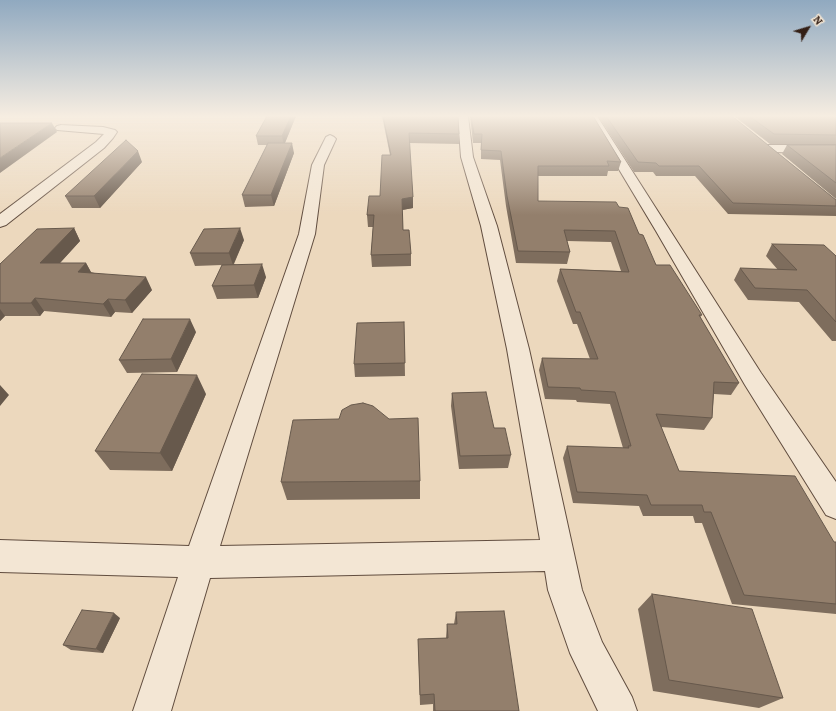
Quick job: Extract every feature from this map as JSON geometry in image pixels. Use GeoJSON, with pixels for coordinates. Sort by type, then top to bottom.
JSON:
{"type":"FeatureCollection","features":[{"type":"Feature","properties":{"kind":"street"},"geometry":{"type":"LineString","coordinates":[[0,222],[95,149]]}},
{"type":"Feature","properties":{"kind":"street"},"geometry":{"type":"LineString","coordinates":[[152,711],[199,562],[307,234],[318,165],[325,149]]}},
{"type":"Feature","properties":{"kind":"street"},"geometry":{"type":"LineString","coordinates":[[466,149],[467,157],[489,226],[516,342],[565,590],[588,653],[618,711]]}},
{"type":"Feature","properties":{"kind":"street"},"geometry":{"type":"LineString","coordinates":[[613,149],[753,379],[836,506]]}},
{"type":"Feature","properties":{"kind":"street"},"geometry":{"type":"LineString","coordinates":[[767,149],[784,164]]}},
{"type":"Feature","properties":{"kind":"street"},"geometry":{"type":"LineString","coordinates":[[0,556],[199,562],[559,555]]}},
{"type":"Feature","properties":{"kind":"building"},"geometry":{"type":"Polygon","coordinates":[[[0,149],[13,149],[0,158],[0,149]]]}},
{"type":"Feature","properties":{"kind":"building"},"geometry":{"type":"Polygon","coordinates":[[[116,149],[136,149],[138,151],[94,196],[65,196],[116,149]]]}},
{"type":"Feature","properties":{"kind":"building"},"geometry":{"type":"Polygon","coordinates":[[[265,149],[290,149],[271,195],[242,195],[265,149]]]}},
{"type":"Feature","properties":{"kind":"building"},"geometry":{"type":"Polygon","coordinates":[[[390,149],[410,149],[413,197],[402,199],[403,230],[409,230],[411,254],[371,255],[374,215],[367,215],[369,196],[380,196],[382,155],[391,155],[390,149]]]}},
{"type":"Feature","properties":{"kind":"building"},"geometry":{"type":"Polygon","coordinates":[[[613,149],[621,162],[607,161],[609,166],[538,166],[538,201],[616,202],[619,207],[628,208],[639,234],[643,235],[656,265],[670,265],[702,315],[699,315],[739,383],[714,382],[712,418],[656,414],[679,471],[795,476],[834,542],[836,542],[836,604],[744,595],[711,512],[704,512],[702,505],[651,505],[647,495],[577,492],[567,446],[629,448],[628,446],[631,446],[615,392],[581,390],[580,388],[548,387],[542,358],[598,359],[580,312],[576,312],[560,269],[629,272],[615,231],[564,230],[570,252],[518,251],[507,196],[501,151],[481,150],[613,149]]]}},
{"type":"Feature","properties":{"kind":"building"},"geometry":{"type":"Polygon","coordinates":[[[629,149],[773,149],[836,200],[836,206],[733,203],[699,166],[659,166],[656,163],[638,162],[629,149]]]}},
{"type":"Feature","properties":{"kind":"building"},"geometry":{"type":"Polygon","coordinates":[[[792,149],[836,149],[836,183],[792,149]]]}},
{"type":"Feature","properties":{"kind":"building"},"geometry":{"type":"Polygon","coordinates":[[[74,228],[40,263],[86,263],[78,272],[146,277],[125,300],[108,299],[103,304],[35,298],[31,303],[0,303],[0,264],[37,229],[74,228]]]}},
{"type":"Feature","properties":{"kind":"building"},"geometry":{"type":"Polygon","coordinates":[[[240,228],[229,253],[190,253],[204,229],[240,228]]]}},
{"type":"Feature","properties":{"kind":"building"},"geometry":{"type":"Polygon","coordinates":[[[772,244],[824,245],[836,256],[836,322],[807,290],[755,288],[740,268],[797,270],[772,244]]]}},
{"type":"Feature","properties":{"kind":"building"},"geometry":{"type":"Polygon","coordinates":[[[262,264],[254,285],[212,286],[222,265],[262,264]]]}},
{"type":"Feature","properties":{"kind":"building"},"geometry":{"type":"Polygon","coordinates":[[[143,319],[190,319],[171,359],[119,360],[143,319]]]}},
{"type":"Feature","properties":{"kind":"building"},"geometry":{"type":"Polygon","coordinates":[[[404,322],[405,363],[354,364],[357,323],[404,322]]]}},
{"type":"Feature","properties":{"kind":"building"},"geometry":{"type":"Polygon","coordinates":[[[142,374],[197,375],[160,453],[95,451],[142,374]]]}},
{"type":"Feature","properties":{"kind":"building"},"geometry":{"type":"Polygon","coordinates":[[[486,392],[494,428],[505,428],[511,455],[460,456],[452,393],[486,392]]]}},
{"type":"Feature","properties":{"kind":"building"},"geometry":{"type":"Polygon","coordinates":[[[363,403],[373,406],[389,419],[418,418],[420,481],[281,482],[293,420],[339,419],[342,410],[351,405],[363,403]]]}},
{"type":"Feature","properties":{"kind":"building"},"geometry":{"type":"Polygon","coordinates":[[[652,594],[752,609],[783,698],[669,680],[652,594]]]}},
{"type":"Feature","properties":{"kind":"building"},"geometry":{"type":"Polygon","coordinates":[[[82,610],[114,613],[96,649],[63,645],[82,610]]]}},
{"type":"Feature","properties":{"kind":"building"},"geometry":{"type":"Polygon","coordinates":[[[504,611],[519,711],[435,711],[434,694],[420,695],[418,639],[448,638],[447,624],[457,624],[456,612],[504,611]]]}}]}
